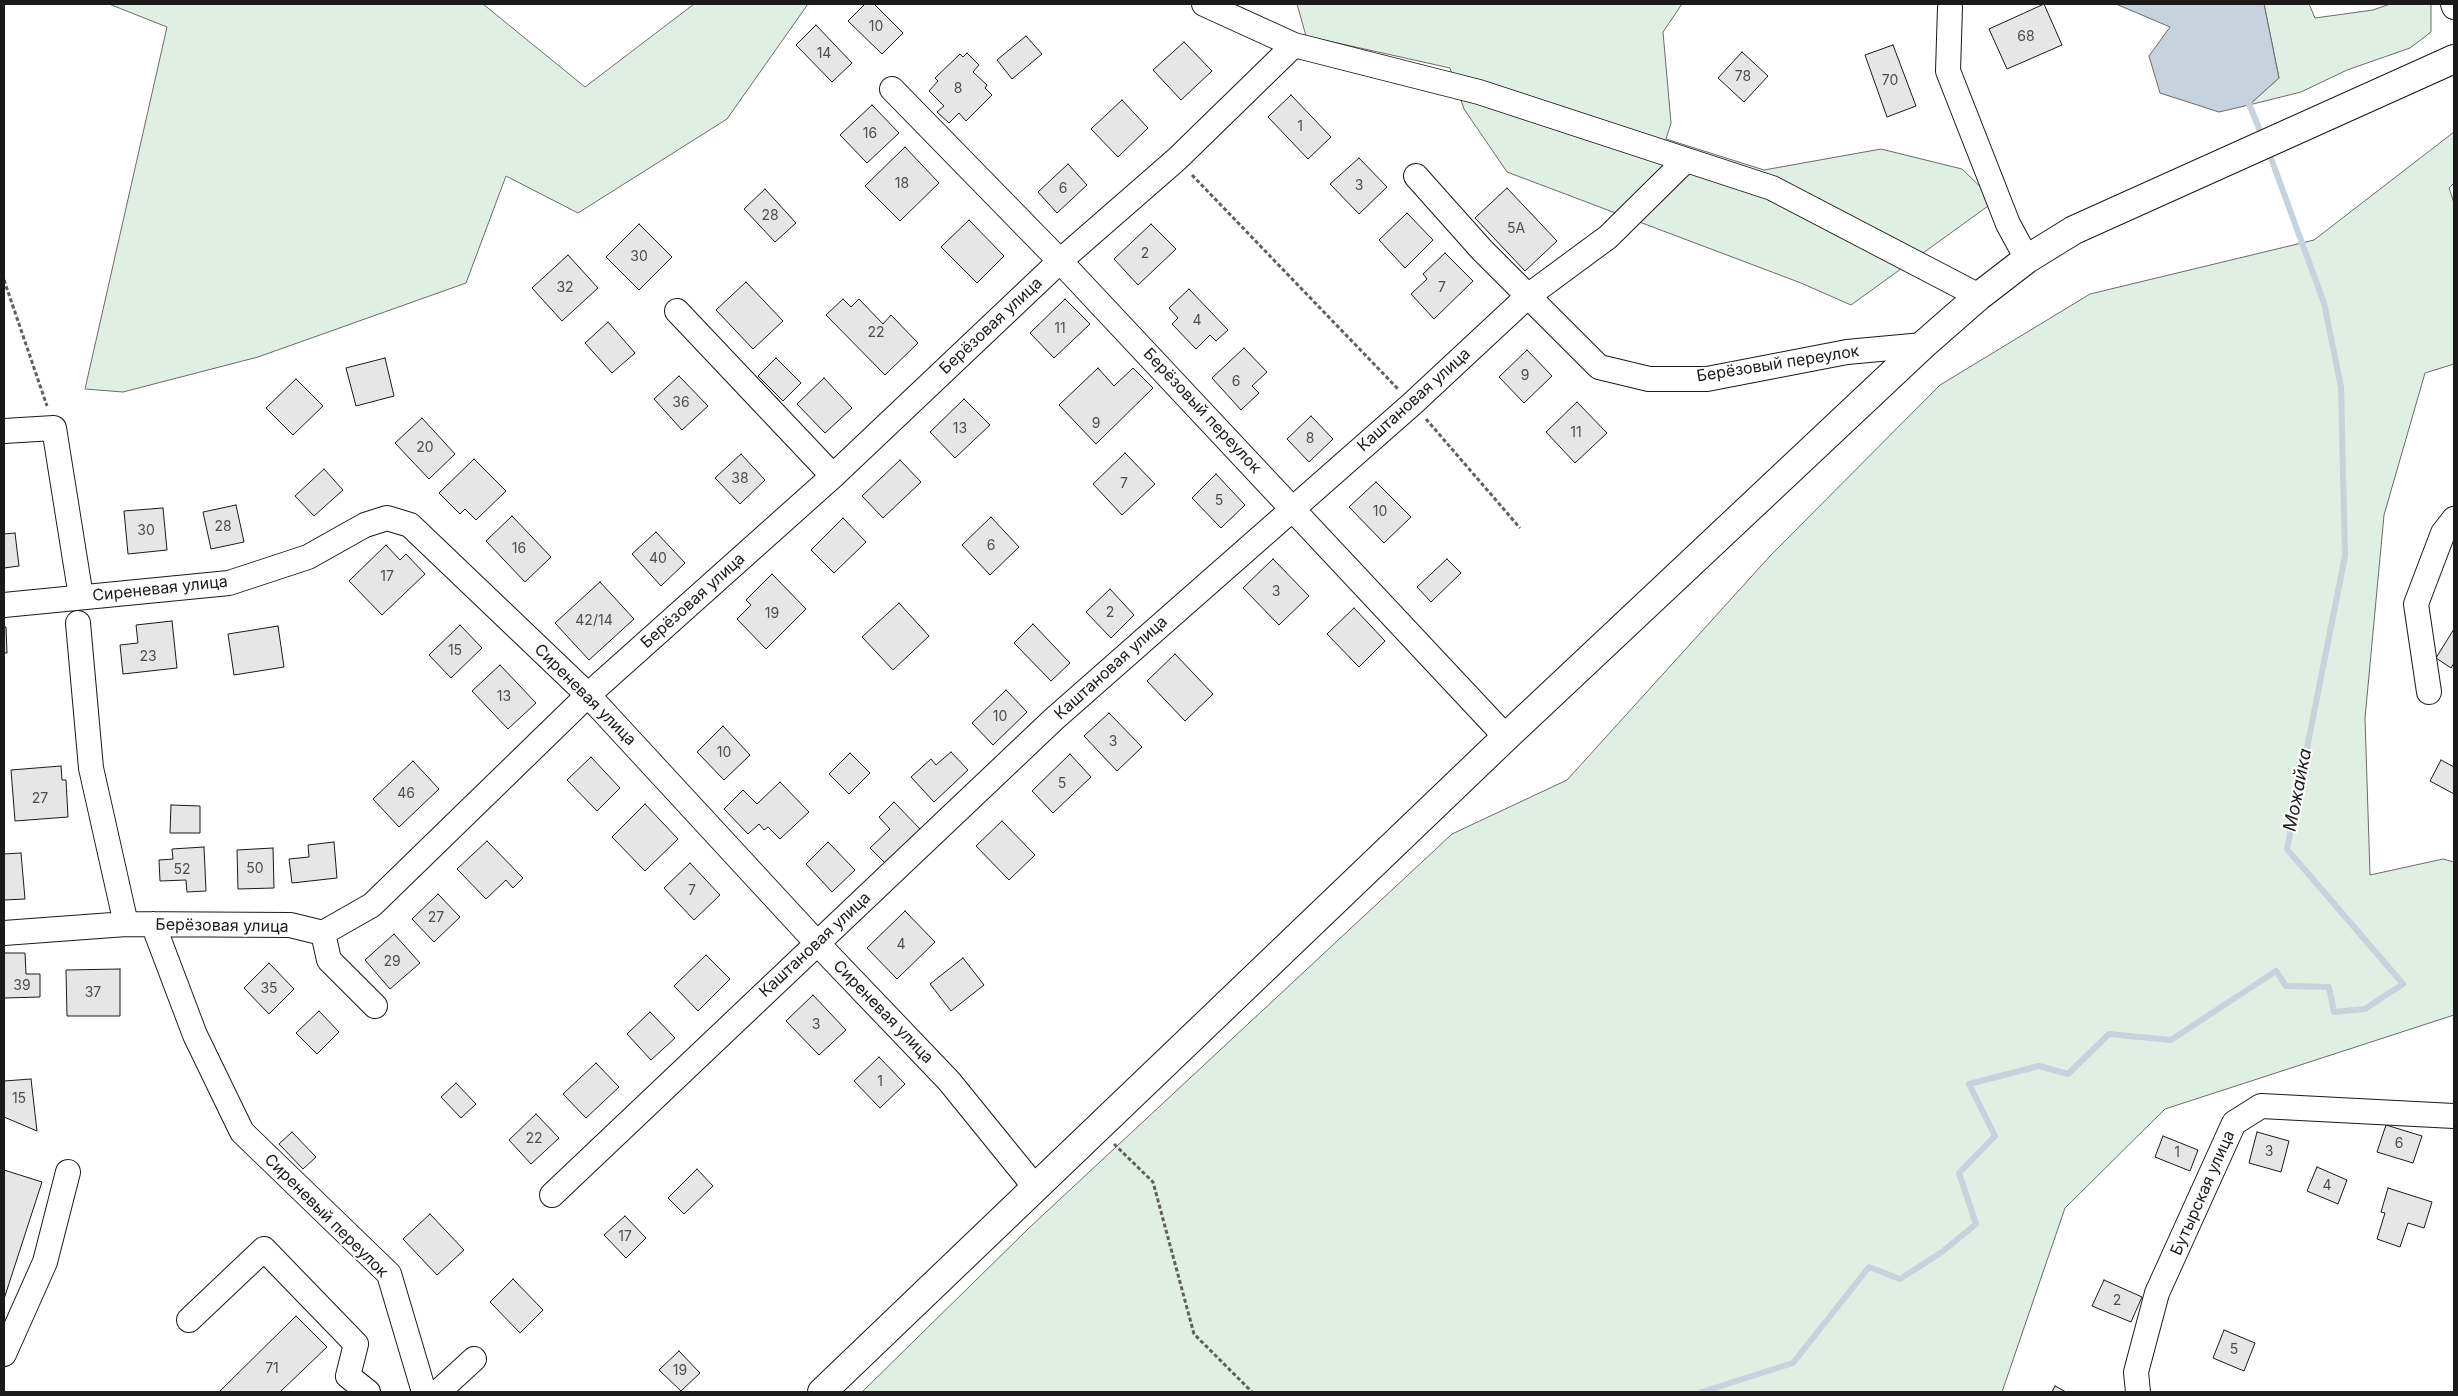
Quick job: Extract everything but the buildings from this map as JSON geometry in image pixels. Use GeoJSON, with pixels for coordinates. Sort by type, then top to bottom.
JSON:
{"type":"FeatureCollection","features":[{"type":"Feature","properties":{"kind":"main road"},"geometry":{"type":"LineString","coordinates":[[822,1392],[1506,737],[1923,345],[1979,296],[2027,259],[2074,230],[2208,168],[2454,59]]}},
{"type":"Feature","properties":{"kind":"street"},"geometry":{"type":"LineString","coordinates":[[1204,4],[1294,45],[1479,92],[1772,188],[1979,296]]}},
{"type":"Feature","properties":{"kind":"street"},"geometry":{"type":"LineString","coordinates":[[1950,7],[1948,71],[2008,224],[2027,259]]}},
{"type":"Feature","properties":{"kind":"street","name":"Берёзовая улица"},"geometry":{"type":"LineString","coordinates":[[4,933],[126,924],[153,924],[290,925],[323,933],[372,905],[588,695],[833,476],[1060,261],[1177,159],[1294,45]]}},
{"type":"Feature","properties":{"kind":"street","name":"Берёзовый переулок"},"geometry":{"type":"LineString","coordinates":[[892,90],[1060,261],[1506,737]]}},
{"type":"Feature","properties":{"kind":"street","name":"Каштановая улица"},"geometry":{"type":"LineString","coordinates":[[552,1195],[1054,719],[1292,507],[1412,404],[1528,296],[1608,237],[1686,160]]}},
{"type":"Feature","properties":{"kind":"street","name":"Берёзовый переулок"},"geometry":{"type":"LineString","coordinates":[[1416,176],[1482,250],[1598,367],[1648,379],[1707,379],[1848,352],[1923,345]]}},
{"type":"Feature","properties":{"kind":"street"},"geometry":{"type":"LineString","coordinates":[[677,311],[833,476]]}},
{"type":"Feature","properties":{"kind":"street"},"geometry":{"type":"LineString","coordinates":[[4,431],[54,428],[81,597]]}},
{"type":"Feature","properties":{"kind":"street","name":"Сиреневая улица"},"geometry":{"type":"LineString","coordinates":[[4,605],[229,583],[308,557],[365,525],[387,518],[410,525],[588,695],[817,943],[949,1081],[1035,1186]]}},
{"type":"Feature","properties":{"kind":"street"},"geometry":{"type":"LineString","coordinates":[[2429,692],[2416,604],[2443,533],[2454,519]]}},
{"type":"Feature","properties":{"kind":"street"},"geometry":{"type":"LineString","coordinates":[[78,623],[91,768],[126,924]]}},
{"type":"Feature","properties":{"kind":"street","name":"Сиреневый переулок"},"geometry":{"type":"LineString","coordinates":[[153,924],[195,1035],[242,1132],[389,1274],[424,1392]]}},
{"type":"Feature","properties":{"kind":"street"},"geometry":{"type":"LineString","coordinates":[[323,933],[329,960],[374,1006]]}},
{"type":"Feature","properties":{"kind":"street","name":"Бутырская улица"},"geometry":{"type":"LineString","coordinates":[[2138,1392],[2136,1372],[2158,1293],[2234,1123],[2261,1106],[2454,1116]]}},
{"type":"Feature","properties":{"kind":"street"},"geometry":{"type":"LineString","coordinates":[[4,1354],[45,1262],[68,1172]]}},
{"type":"Feature","properties":{"kind":"street"},"geometry":{"type":"LineString","coordinates":[[189,1320],[264,1249],[356,1344],[348,1376],[368,1392]]}},
{"type":"Feature","properties":{"kind":"street"},"geometry":{"type":"LineString","coordinates":[[438,1392],[474,1359]]}},
{"type":"Feature","properties":{"kind":"path"},"geometry":{"type":"LineString","coordinates":[[1177,159],[1340,332],[1412,404],[1520,528]]}},
{"type":"Feature","properties":{"kind":"path"},"geometry":{"type":"LineString","coordinates":[[4,280],[54,428]]}},
{"type":"Feature","properties":{"kind":"path"},"geometry":{"type":"LineString","coordinates":[[1097,1128],[1153,1182],[1194,1334],[1252,1392]]}},
{"type":"Feature","properties":{"kind":"green space"},"geometry":{"type":"Polygon","coordinates":[[[109,4],[483,4],[585,87],[694,4],[808,4],[727,119],[578,213],[506,176],[466,283],[258,357],[123,392],[85,389],[167,27],[109,4]]]}},
{"type":"Feature","properties":{"kind":"green space"},"geometry":{"type":"Polygon","coordinates":[[[1297,4],[1682,4],[1663,32],[1671,123],[1666,139],[1764,170],[1881,149],[1962,169],[1995,201],[1851,305],[1801,283],[1507,172],[1464,109],[1450,68],[1306,36],[1297,4]]]}},
{"type":"Feature","properties":{"kind":"green space"},"geometry":{"type":"Polygon","coordinates":[[[2264,4],[2309,4],[2315,18],[2373,10],[2390,4],[2431,4],[2431,32],[2410,48],[2347,70],[2301,92],[2249,105],[2279,78],[2264,4]]]}},
{"type":"Feature","properties":{"kind":"green space"},"geometry":{"type":"Polygon","coordinates":[[[2454,132],[2454,183],[2449,188],[2454,203],[2454,364],[2425,373],[2384,515],[2365,718],[2370,875],[2443,859],[2454,862],[2454,1015],[2165,1109],[2065,1208],[2002,1392],[862,1392],[1029,1228],[1452,834],[1567,780],[1770,556],[1940,385],[2090,294],[2314,240],[2454,132]]]}},
{"type":"Feature","properties":{"kind":"shaded area"},"geometry":{"type":"Polygon","coordinates":[[[2116,4],[2264,4],[2279,78],[2249,105],[2219,112],[2160,93],[2149,56],[2170,27],[2116,4]]]}},
{"type":"Feature","properties":{"kind":"waterway"},"geometry":{"type":"LineString","coordinates":[[2247,99],[2263,138]]}},
{"type":"Feature","properties":{"kind":"waterway","name":"Можайка"},"geometry":{"type":"LineString","coordinates":[[1702,1392],[1793,1363],[1869,1267],[1900,1279],[1942,1252],[1976,1224],[1959,1173],[1995,1136],[1969,1084],[2039,1066],[2068,1074],[2109,1034],[2171,1040],[2276,971],[2286,986],[2329,987],[2334,1012],[2365,1009],[2403,984],[2287,849],[2345,556],[2341,387],[2324,303],[2268,150]]}}]}
